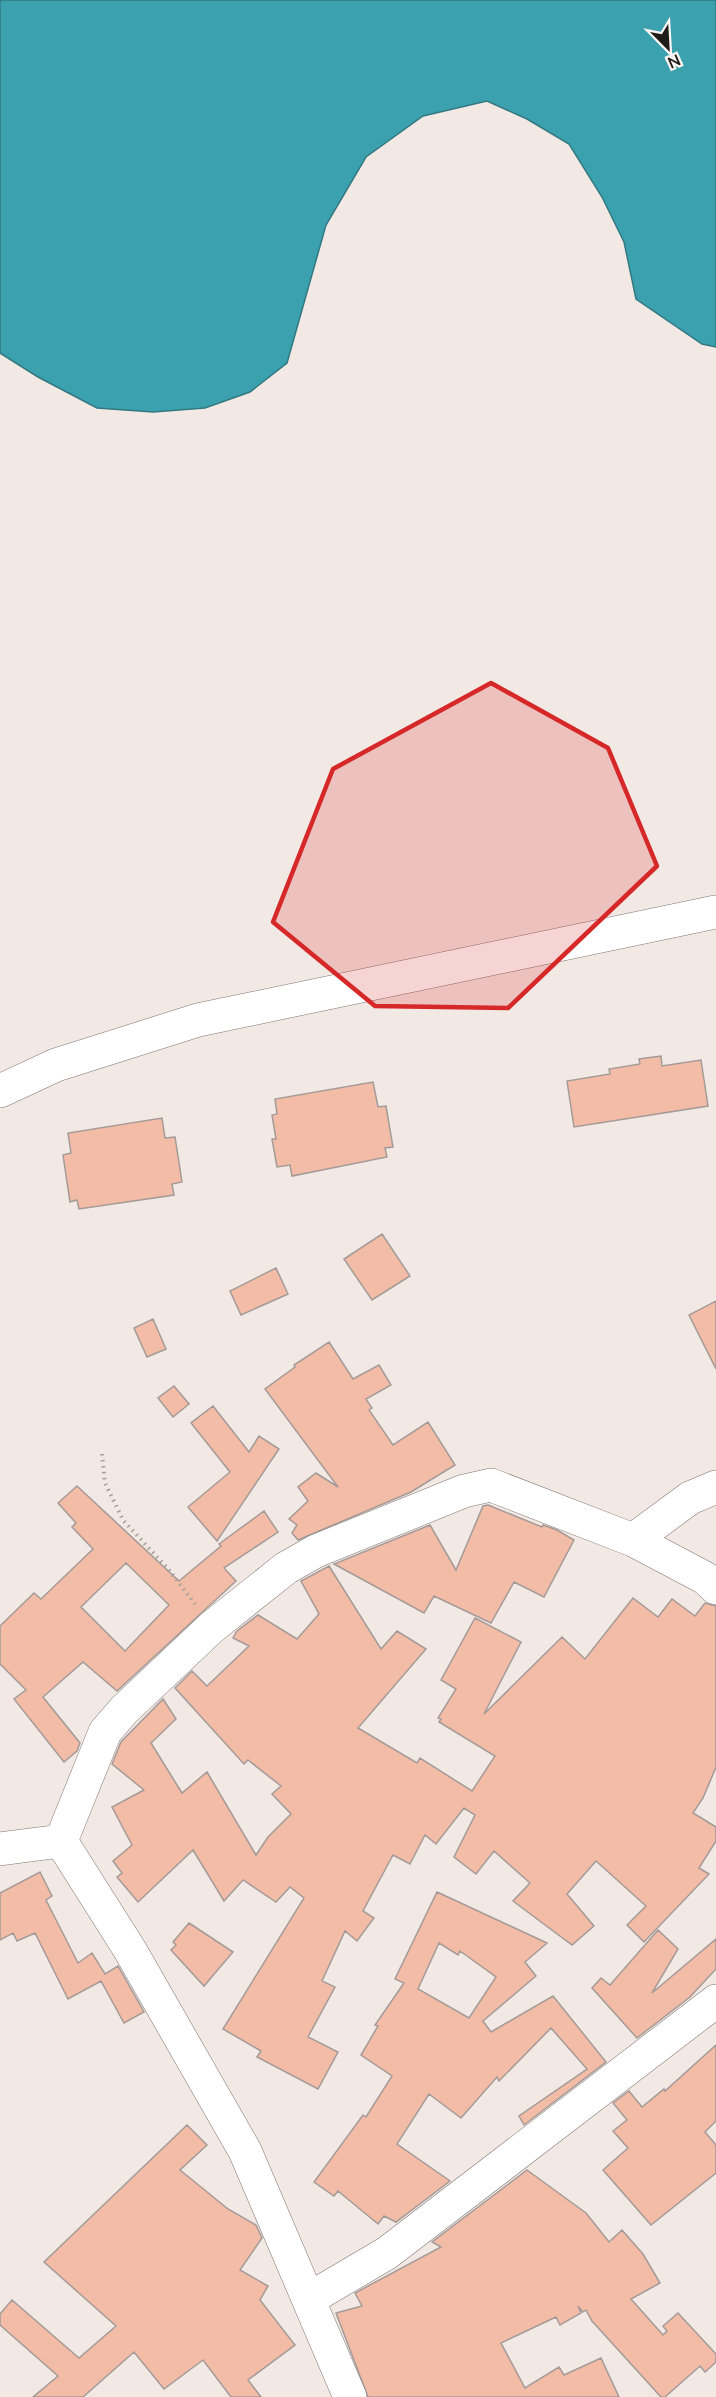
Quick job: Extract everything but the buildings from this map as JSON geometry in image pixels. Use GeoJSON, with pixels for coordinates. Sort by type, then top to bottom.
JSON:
{"type":"FeatureCollection","features":[{"type":"Feature","properties":{"kind":"street"},"geometry":{"type":"LineString","coordinates":[[0,1090],[56,1065],[198,1020],[716,912]]}},
{"type":"Feature","properties":{"kind":"street"},"geometry":{"type":"LineString","coordinates":[[61,1841],[105,1732],[124,1710],[212,1627],[286,1568],[316,1551],[478,1486],[491,1485],[633,1539],[705,1578],[716,1588]]}},
{"type":"Feature","properties":{"kind":"street"},"geometry":{"type":"LineString","coordinates":[[633,1539],[690,1498],[716,1487]]}},
{"type":"Feature","properties":{"kind":"street"},"geometry":{"type":"LineString","coordinates":[[0,1850],[61,1841]]}},
{"type":"Feature","properties":{"kind":"street"},"geometry":{"type":"LineString","coordinates":[[61,1841],[130,1950],[245,2151],[350,2397]]}},
{"type":"Feature","properties":{"kind":"street"},"geometry":{"type":"LineString","coordinates":[[309,2299],[387,2253],[716,2001]]}},
{"type":"Feature","properties":{"kind":"path"},"geometry":{"type":"LineString","coordinates":[[102,1454],[105,1483],[123,1520],[169,1570],[212,1627]]}},
{"type":"Feature","properties":{"kind":"highlighted area"},"geometry":{"type":"Polygon","coordinates":[[[491,683],[608,748],[657,866],[508,1008],[375,1006],[273,922],[333,769],[491,683]]]}},
{"type":"Feature","properties":{"kind":"water"},"geometry":{"type":"Polygon","coordinates":[[[0,0],[716,0],[716,347],[702,344],[636,299],[624,242],[602,197],[569,144],[527,119],[487,101],[423,116],[366,157],[326,225],[287,363],[250,392],[205,408],[153,412],[97,408],[38,377],[0,353],[0,0]]]}}]}
